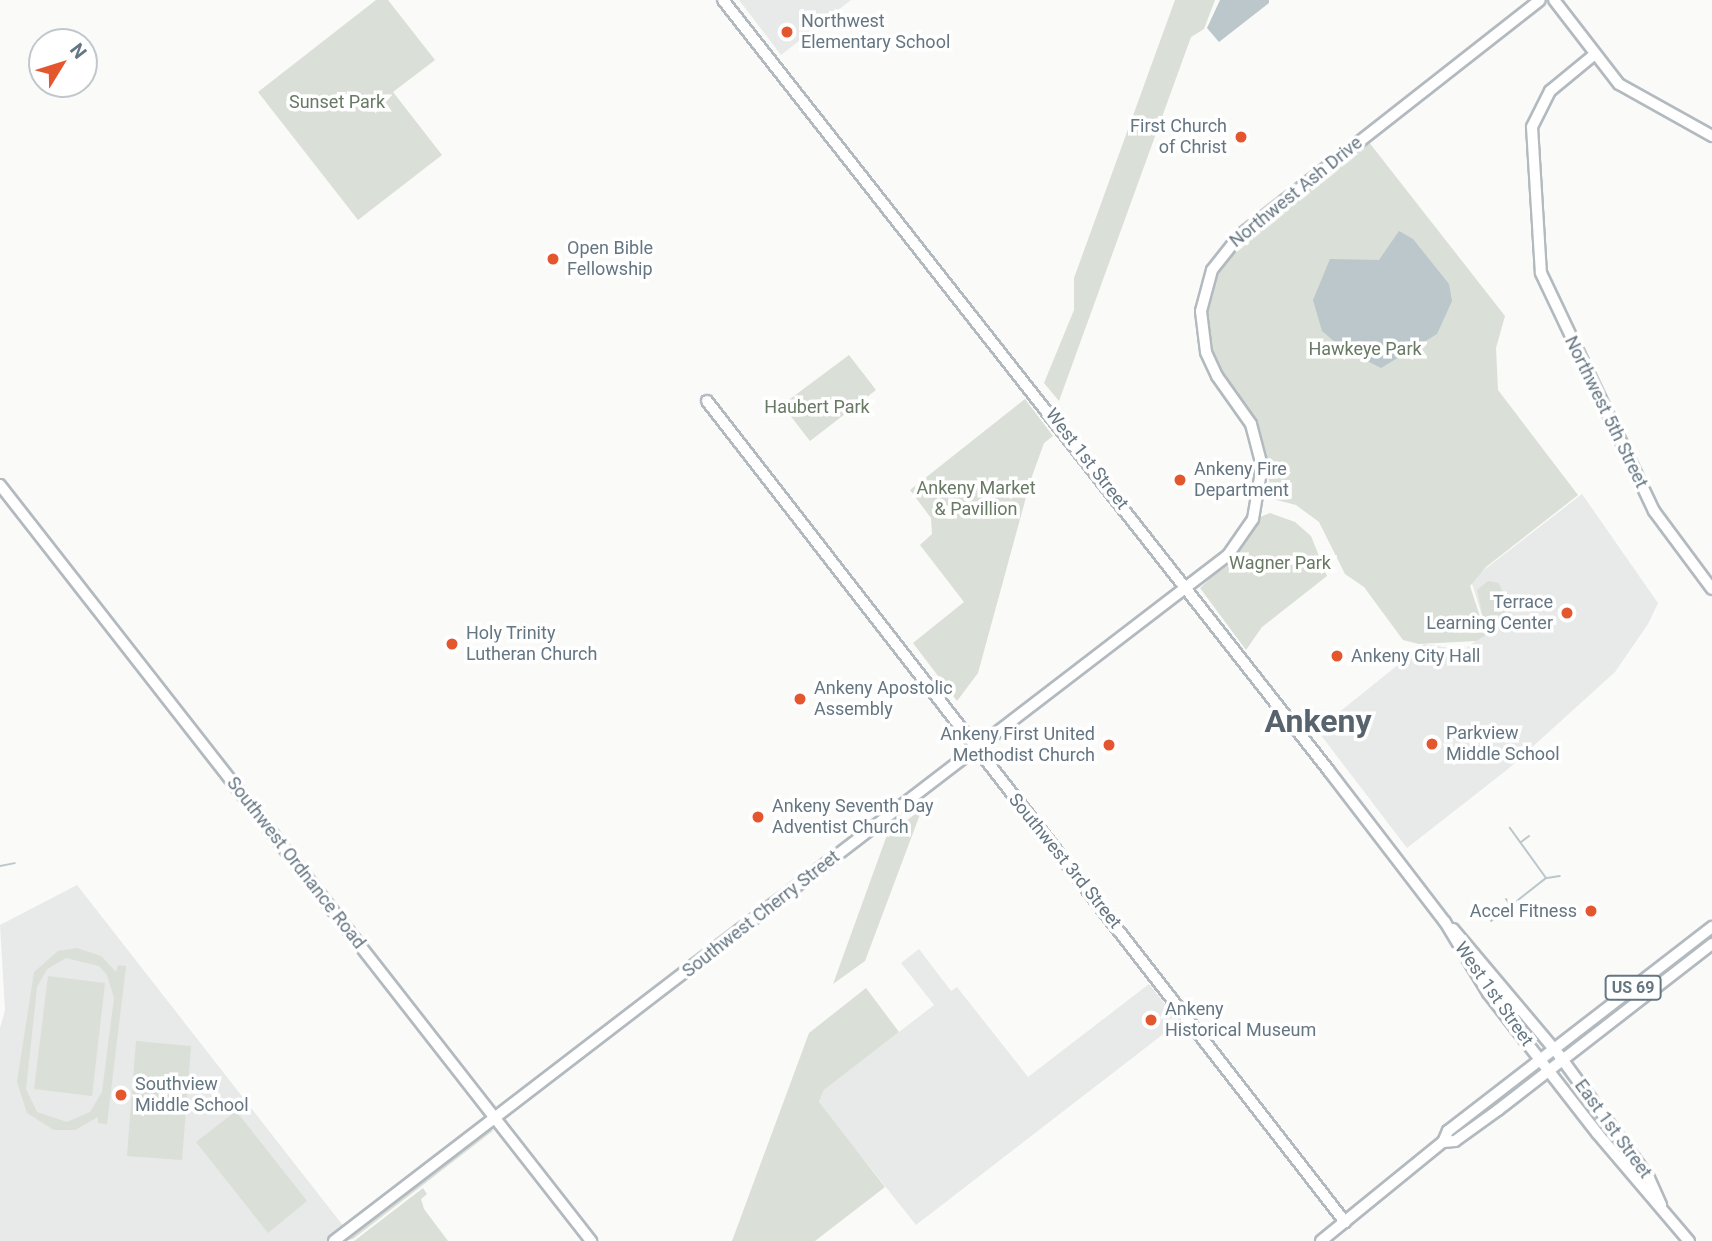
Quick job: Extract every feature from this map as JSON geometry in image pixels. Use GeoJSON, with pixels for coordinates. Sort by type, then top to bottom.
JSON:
{"type":"FeatureCollection","features":[{"type":"Feature","properties":{"kind":"street","name":"West 1st Street"},"geometry":{"type":"LineString","coordinates":[[723,0],[1186,586],[1552,1060]]}},
{"type":"Feature","properties":{"kind":"street","name":"Northwest Ash Drive"},"geometry":{"type":"LineString","coordinates":[[1186,586],[1242,538],[1256,512],[1262,479],[1251,424],[1217,376],[1203,339],[1201,311],[1212,270],[1239,236],[1540,0]]}},
{"type":"Feature","properties":{"kind":"street"},"geometry":{"type":"LineString","coordinates":[[1554,0],[1595,54],[1627,90],[1712,136]]}},
{"type":"Feature","properties":{"kind":"street","name":"Northwest 5th Street"},"geometry":{"type":"LineString","coordinates":[[1595,54],[1550,92],[1534,119],[1531,144],[1541,273],[1557,313],[1654,511],[1712,589]]}},
{"type":"Feature","properties":{"kind":"street","name":"Southwest 3rd Street"},"geometry":{"type":"LineString","coordinates":[[707,401],[1345,1222]]}},
{"type":"Feature","properties":{"kind":"street","name":"Southwest Ordnance Road"},"geometry":{"type":"LineString","coordinates":[[0,485],[591,1241]]}},
{"type":"Feature","properties":{"kind":"street","name":"Southwest Cherry Street"},"geometry":{"type":"LineString","coordinates":[[334,1241],[1186,586]]}},
{"type":"Feature","properties":{"kind":"street","name":"West 1st Street"},"geometry":{"type":"LineString","coordinates":[[1445,922],[1488,993],[1552,1060]]}},
{"type":"Feature","properties":{"kind":"street","name":"US 69"},"geometry":{"type":"LineString","coordinates":[[1552,1060],[1712,928]]}},
{"type":"Feature","properties":{"kind":"street","name":"US 69"},"geometry":{"type":"LineString","coordinates":[[1321,1241],[1443,1142],[1448,1131],[1552,1060],[1712,944]]}},
{"type":"Feature","properties":{"kind":"street","name":"East 1st Street"},"geometry":{"type":"LineString","coordinates":[[1552,1060],[1649,1178],[1661,1205]]}},
{"type":"Feature","properties":{"kind":"street","name":"East 1st Street"},"geometry":{"type":"LineString","coordinates":[[1552,1060],[1623,1165],[1661,1205],[1689,1241]]}},
{"type":"Feature","properties":{"kind":"shaded area","name":"Northwest Elementary School"},"geometry":{"type":"Polygon","coordinates":[[[739,0],[851,0],[781,55],[739,0]]]}},
{"type":"Feature","properties":{"kind":"shaded area"},"geometry":{"type":"Polygon","coordinates":[[[1220,0],[1269,0],[1269,3],[1219,42],[1207,28],[1220,0]]]}},
{"type":"Feature","properties":{"kind":"shaded area"},"geometry":{"type":"Polygon","coordinates":[[[1399,231],[1413,239],[1449,284],[1452,301],[1437,334],[1381,368],[1342,348],[1322,331],[1313,300],[1330,259],[1379,260],[1399,231]]]}},
{"type":"Feature","properties":{"kind":"shaded area"},"geometry":{"type":"Polygon","coordinates":[[[1582,494],[1658,603],[1648,624],[1615,672],[1508,769],[1407,848],[1317,730],[1424,644],[1464,650],[1487,632],[1471,580],[1582,494]]]}},
{"type":"Feature","properties":{"kind":"shaded area","name":"Southview Middle School"},"geometry":{"type":"Polygon","coordinates":[[[77,885],[348,1232],[334,1241],[0,1241],[0,1028],[5,1010],[0,925],[77,885]]]}},
{"type":"Feature","properties":{"kind":"shaded area"},"geometry":{"type":"Polygon","coordinates":[[[919,949],[951,991],[957,987],[1028,1077],[1149,984],[1179,1022],[916,1225],[819,1103],[824,1090],[934,1005],[901,963],[919,949]]]}},
{"type":"Feature","properties":{"kind":"green space","name":"Sunset Park"},"geometry":{"type":"Polygon","coordinates":[[[376,0],[388,0],[435,60],[393,92],[442,155],[358,220],[258,92],[376,0]]]}},
{"type":"Feature","properties":{"kind":"green space"},"geometry":{"type":"Polygon","coordinates":[[[1175,0],[1215,0],[1204,29],[1191,37],[1059,401],[1044,383],[1074,310],[1074,278],[1175,0]]]}},
{"type":"Feature","properties":{"kind":"green space","name":"Hawkeye Park"},"geometry":{"type":"Polygon","coordinates":[[[1368,141],[1505,316],[1496,348],[1498,390],[1578,495],[1486,567],[1470,586],[1486,635],[1476,641],[1419,644],[1403,640],[1364,587],[1345,574],[1319,522],[1296,505],[1273,499],[1257,423],[1219,372],[1208,339],[1207,306],[1220,266],[1245,236],[1368,141]]]}},
{"type":"Feature","properties":{"kind":"green space","name":"Haubert Park"},"geometry":{"type":"Polygon","coordinates":[[[849,355],[876,390],[810,441],[782,405],[849,355]]]}},
{"type":"Feature","properties":{"kind":"green space","name":"Ankeny Market & Pavillion"},"geometry":{"type":"Polygon","coordinates":[[[1025,399],[1053,436],[1044,443],[1031,479],[978,673],[957,701],[913,643],[964,602],[920,545],[932,534],[931,518],[910,490],[1025,399]]]}},
{"type":"Feature","properties":{"kind":"green space","name":"Wagner Park"},"geometry":{"type":"Polygon","coordinates":[[[1270,513],[1295,522],[1311,536],[1327,576],[1262,627],[1246,650],[1200,588],[1240,550],[1260,517],[1270,513]]]}},
{"type":"Feature","properties":{"kind":"green space"},"geometry":{"type":"Polygon","coordinates":[[[1488,581],[1499,583],[1511,614],[1486,631],[1477,590],[1488,581]]]}},
{"type":"Feature","properties":{"kind":"green space"},"geometry":{"type":"Polygon","coordinates":[[[922,809],[865,961],[833,984],[887,835],[922,809]]]}},
{"type":"Feature","properties":{"kind":"green space"},"geometry":{"type":"Polygon","coordinates":[[[77,948],[101,956],[116,972],[118,965],[126,966],[107,1124],[98,1123],[98,1117],[75,1130],[54,1130],[27,1113],[17,1082],[34,972],[58,951],[77,948]],[[66,958],[47,969],[37,987],[26,1089],[37,1112],[67,1122],[90,1112],[102,1092],[114,998],[107,975],[99,966],[66,958]]]}},
{"type":"Feature","properties":{"kind":"green space"},"geometry":{"type":"Polygon","coordinates":[[[48,976],[105,983],[92,1096],[34,1089],[48,976]]]}},
{"type":"Feature","properties":{"kind":"green space"},"geometry":{"type":"Polygon","coordinates":[[[866,988],[899,1032],[824,1090],[819,1102],[885,1187],[815,1241],[732,1241],[809,1033],[866,988]]]}},
{"type":"Feature","properties":{"kind":"green space"},"geometry":{"type":"Polygon","coordinates":[[[136,1041],[191,1046],[182,1160],[127,1156],[136,1041]]]}},
{"type":"Feature","properties":{"kind":"green space"},"geometry":{"type":"Polygon","coordinates":[[[236,1111],[307,1201],[268,1233],[196,1142],[236,1111]]]}},
{"type":"Feature","properties":{"kind":"green space"},"geometry":{"type":"Polygon","coordinates":[[[494,1130],[353,1239],[345,1241],[488,1131],[494,1130]]]}},
{"type":"Feature","properties":{"kind":"green space"},"geometry":{"type":"Polygon","coordinates":[[[423,1188],[427,1194],[421,1199],[424,1209],[448,1241],[354,1241],[423,1188]]]}},
{"type":"Feature","properties":{"kind":"waterway"},"geometry":{"type":"LineString","coordinates":[[1491,921],[1546,878],[1510,828]]}},
{"type":"Feature","properties":{"kind":"waterway"},"geometry":{"type":"LineString","coordinates":[[1521,842],[1529,836]]}},
{"type":"Feature","properties":{"kind":"waterway"},"geometry":{"type":"LineString","coordinates":[[0,866],[15,863]]}},
{"type":"Feature","properties":{"kind":"waterway"},"geometry":{"type":"LineString","coordinates":[[1547,878],[1560,876]]}},
{"type":"Feature","properties":{"kind":"waterway"},"geometry":{"type":"LineString","coordinates":[[1506,899],[1511,906]]}},
{"type":"Feature","properties":{"kind":"place","name":"Northwest Elementary School"},"geometry":{"type":"Point","coordinates":[787,32]}},
{"type":"Feature","properties":{"kind":"place","name":"First Church of Christ"},"geometry":{"type":"Point","coordinates":[1241,137]}},
{"type":"Feature","properties":{"kind":"place","name":"Open Bible Fellowship"},"geometry":{"type":"Point","coordinates":[553,259]}},
{"type":"Feature","properties":{"kind":"place","name":"Ankeny Fire Department"},"geometry":{"type":"Point","coordinates":[1180,480]}},
{"type":"Feature","properties":{"kind":"place","name":"Terrace Learning Center"},"geometry":{"type":"Point","coordinates":[1567,613]}},
{"type":"Feature","properties":{"kind":"place","name":"Holy Trinity Lutheran Church"},"geometry":{"type":"Point","coordinates":[452,644]}},
{"type":"Feature","properties":{"kind":"place","name":"Ankeny City Hall"},"geometry":{"type":"Point","coordinates":[1337,656]}},
{"type":"Feature","properties":{"kind":"place","name":"Ankeny Apostolic Assembly"},"geometry":{"type":"Point","coordinates":[800,699]}},
{"type":"Feature","properties":{"kind":"place","name":"Parkview Middle School"},"geometry":{"type":"Point","coordinates":[1432,744]}},
{"type":"Feature","properties":{"kind":"place","name":"Ankeny First United Methodist Church"},"geometry":{"type":"Point","coordinates":[1109,745]}},
{"type":"Feature","properties":{"kind":"place","name":"Ankeny Seventh Day Adventist Church"},"geometry":{"type":"Point","coordinates":[758,817]}},
{"type":"Feature","properties":{"kind":"place","name":"Accel Fitness"},"geometry":{"type":"Point","coordinates":[1591,911]}},
{"type":"Feature","properties":{"kind":"place","name":"Ankeny Historical Museum"},"geometry":{"type":"Point","coordinates":[1151,1020]}},
{"type":"Feature","properties":{"kind":"place","name":"Southview Middle School"},"geometry":{"type":"Point","coordinates":[121,1095]}},
{"type":"Feature","properties":{"kind":"district","name":"Ankeny"},"geometry":{"type":"Point","coordinates":[1318,721]}}]}
